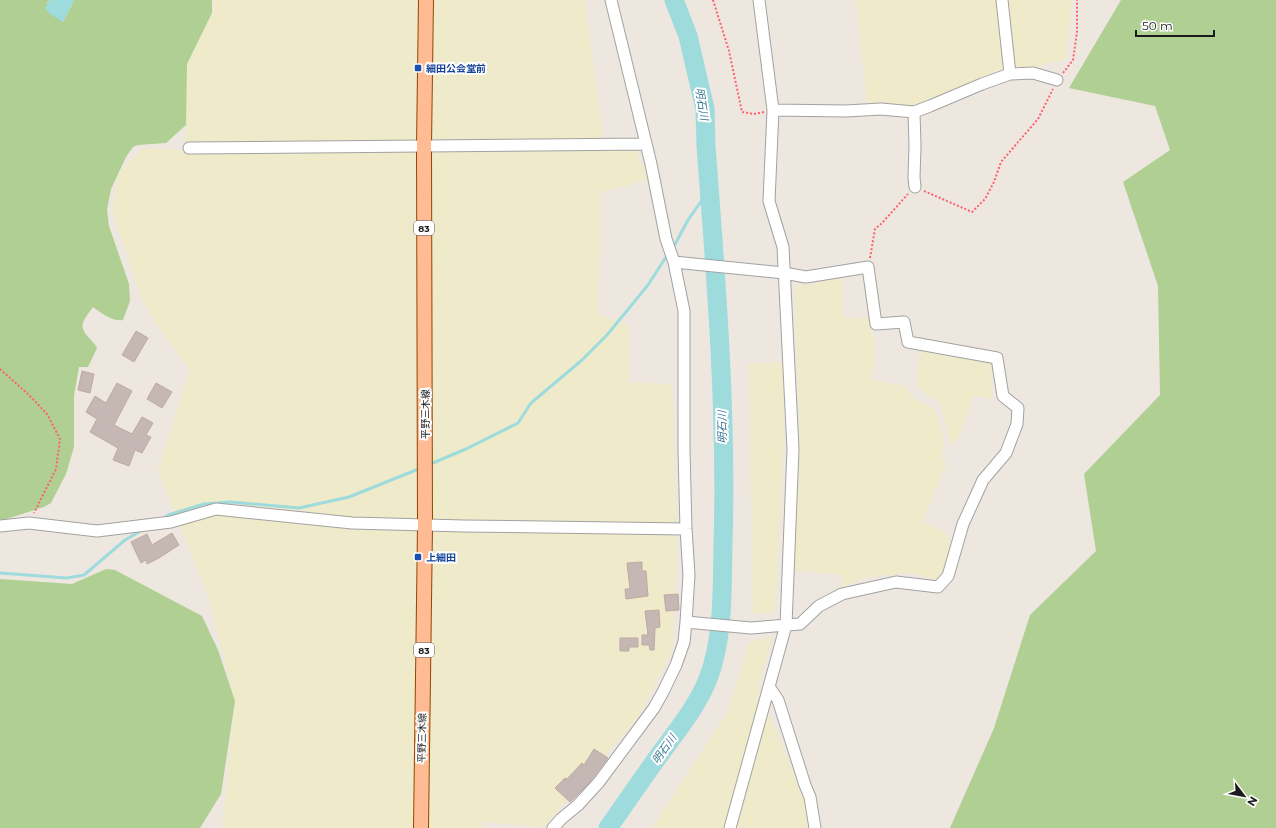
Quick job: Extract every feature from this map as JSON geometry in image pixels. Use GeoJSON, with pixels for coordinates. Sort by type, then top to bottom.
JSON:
{"type":"FeatureCollection","features":[{"type":"Feature","properties":{"kind":"main road","name":"平野三木線"},"geometry":{"type":"LineString","coordinates":[[421,828],[425,526],[424,146],[426,0]]}},
{"type":"Feature","properties":{"kind":"street"},"geometry":{"type":"LineString","coordinates":[[553,828],[561,819],[578,805],[599,782],[654,708],[676,665],[684,642],[686,622],[689,575],[684,450],[684,311],[674,262],[666,239],[651,164],[611,0]]}},
{"type":"Feature","properties":{"kind":"street"},"geometry":{"type":"LineString","coordinates":[[730,828],[744,772],[770,688],[786,625],[793,448],[783,247],[769,201],[773,110],[759,0]]}},
{"type":"Feature","properties":{"kind":"street"},"geometry":{"type":"LineString","coordinates":[[1002,0],[1010,74]]}},
{"type":"Feature","properties":{"kind":"street"},"geometry":{"type":"LineString","coordinates":[[773,110],[846,111],[881,109],[914,112],[1010,74],[1033,72],[1057,80]]}},
{"type":"Feature","properties":{"kind":"street"},"geometry":{"type":"LineString","coordinates":[[914,112],[915,187]]}},
{"type":"Feature","properties":{"kind":"street"},"geometry":{"type":"LineString","coordinates":[[189,148],[645,144]]}},
{"type":"Feature","properties":{"kind":"street"},"geometry":{"type":"LineString","coordinates":[[674,262],[750,269],[806,277],[868,267],[876,324],[904,322],[908,342],[997,358],[1003,396],[1018,408],[1017,424],[1006,453],[983,480],[963,524],[948,576],[938,587],[896,582],[842,594],[819,606],[800,624],[751,628],[686,622]]}},
{"type":"Feature","properties":{"kind":"street"},"geometry":{"type":"LineString","coordinates":[[0,526],[29,523],[97,531],[171,522],[216,509],[352,523],[425,526],[686,529]]}},
{"type":"Feature","properties":{"kind":"street"},"geometry":{"type":"LineString","coordinates":[[770,688],[778,700],[810,797],[815,828]]}},
{"type":"Feature","properties":{"kind":"path"},"geometry":{"type":"LineString","coordinates":[[713,0],[729,51],[742,112],[754,114],[773,110]]}},
{"type":"Feature","properties":{"kind":"path"},"geometry":{"type":"LineString","coordinates":[[868,267],[875,229],[915,187],[972,212],[985,199],[994,182],[1001,162],[1038,119],[1057,80],[1073,60],[1077,32],[1078,0]]}},
{"type":"Feature","properties":{"kind":"path"},"geometry":{"type":"LineString","coordinates":[[0,368],[47,414],[60,439],[56,469],[29,523]]}},
{"type":"Feature","properties":{"kind":"shaded area"},"geometry":{"type":"Polygon","coordinates":[[[215,0],[585,0],[604,145],[636,149],[648,180],[601,192],[598,315],[629,325],[629,382],[672,384],[677,543],[673,649],[639,716],[544,827],[483,822],[482,828],[222,828],[235,701],[208,595],[158,471],[190,370],[156,323],[143,301],[112,210],[118,175],[142,148],[185,150],[187,64],[212,13],[215,0]]]}},
{"type":"Feature","properties":{"kind":"shaded area"},"geometry":{"type":"Polygon","coordinates":[[[856,0],[997,0],[1004,69],[914,106],[867,103],[856,0]]]}},
{"type":"Feature","properties":{"kind":"shaded area"},"geometry":{"type":"Polygon","coordinates":[[[1008,0],[1072,0],[1066,60],[1044,64],[1041,69],[1015,67],[1008,0]]]}},
{"type":"Feature","properties":{"kind":"shaded area"},"geometry":{"type":"Polygon","coordinates":[[[842,275],[844,318],[870,318],[876,354],[870,380],[905,386],[913,398],[934,409],[945,441],[941,457],[947,463],[922,522],[942,530],[951,540],[949,562],[936,580],[911,573],[862,578],[840,589],[842,575],[792,570],[799,434],[795,285],[811,285],[842,275]]]}},
{"type":"Feature","properties":{"kind":"shaded area"},"geometry":{"type":"Polygon","coordinates":[[[920,350],[991,362],[992,399],[974,395],[956,444],[951,443],[939,402],[924,392],[917,385],[920,350]]]}},
{"type":"Feature","properties":{"kind":"shaded area"},"geometry":{"type":"Polygon","coordinates":[[[783,362],[784,438],[775,613],[753,614],[749,364],[783,362]]]}},
{"type":"Feature","properties":{"kind":"shaded area"},"geometry":{"type":"Polygon","coordinates":[[[773,637],[758,688],[812,816],[810,828],[652,828],[728,711],[749,642],[773,637]]]}},
{"type":"Feature","properties":{"kind":"green space"},"geometry":{"type":"Polygon","coordinates":[[[0,0],[50,0],[47,3],[63,22],[74,0],[212,0],[212,13],[187,64],[186,125],[166,143],[138,145],[133,147],[126,157],[111,189],[107,210],[109,226],[129,284],[130,301],[123,320],[115,320],[93,307],[83,322],[83,330],[97,348],[88,367],[79,367],[74,396],[74,447],[66,474],[51,503],[44,507],[0,521],[0,0]]]}},
{"type":"Feature","properties":{"kind":"green space"},"geometry":{"type":"Polygon","coordinates":[[[1121,0],[1276,0],[1276,828],[950,828],[994,728],[1030,615],[1096,551],[1084,474],[1160,395],[1158,286],[1123,182],[1170,150],[1155,106],[1069,88],[1121,0]]]}},
{"type":"Feature","properties":{"kind":"green space"},"geometry":{"type":"Polygon","coordinates":[[[106,569],[115,570],[202,616],[218,650],[235,701],[221,794],[200,828],[0,828],[0,579],[72,584],[106,569]]]}},
{"type":"Feature","properties":{"kind":"water"},"geometry":{"type":"Polygon","coordinates":[[[50,0],[74,0],[63,22],[50,14],[45,8],[50,0]]]}},
{"type":"Feature","properties":{"kind":"building"},"geometry":{"type":"Polygon","coordinates":[[[136,331],[148,338],[134,362],[122,355],[136,331]]]}},
{"type":"Feature","properties":{"kind":"building"},"geometry":{"type":"Polygon","coordinates":[[[82,371],[94,374],[90,393],[78,390],[82,371]]]}},
{"type":"Feature","properties":{"kind":"building"},"geometry":{"type":"Polygon","coordinates":[[[117,383],[132,391],[114,425],[132,434],[142,417],[153,423],[146,435],[151,437],[142,453],[135,450],[129,466],[113,460],[118,448],[90,432],[97,419],[86,412],[95,396],[106,403],[117,383]]]}},
{"type":"Feature","properties":{"kind":"building"},"geometry":{"type":"Polygon","coordinates":[[[156,383],[172,392],[162,408],[147,399],[156,383]]]}},
{"type":"Feature","properties":{"kind":"building"},"geometry":{"type":"Polygon","coordinates":[[[172,533],[179,545],[147,564],[146,560],[141,563],[131,542],[147,534],[152,545],[172,533]]]}},
{"type":"Feature","properties":{"kind":"building"},"geometry":{"type":"Polygon","coordinates":[[[642,562],[642,571],[646,571],[648,596],[626,599],[625,589],[630,589],[627,563],[642,562]]]}},
{"type":"Feature","properties":{"kind":"building"},"geometry":{"type":"Polygon","coordinates":[[[678,594],[679,610],[666,611],[664,595],[678,594]]]}},
{"type":"Feature","properties":{"kind":"building"},"geometry":{"type":"Polygon","coordinates":[[[659,610],[660,627],[655,628],[654,650],[650,650],[649,645],[642,645],[642,635],[648,635],[645,611],[659,610]]]}},
{"type":"Feature","properties":{"kind":"building"},"geometry":{"type":"Polygon","coordinates":[[[620,638],[638,638],[638,647],[629,647],[629,651],[620,651],[620,638]]]}},
{"type":"Feature","properties":{"kind":"building"},"geometry":{"type":"Polygon","coordinates":[[[594,749],[608,758],[588,784],[570,802],[555,788],[565,778],[567,779],[582,763],[584,765],[594,749]]]}},
{"type":"Feature","properties":{"kind":"waterway","name":"明石川"},"geometry":{"type":"LineString","coordinates":[[608,828],[695,705],[708,679],[720,630],[724,494],[722,394],[717,295],[706,146],[705,109],[688,36],[674,0]]}},
{"type":"Feature","properties":{"kind":"waterway"},"geometry":{"type":"LineString","coordinates":[[673,248],[688,220],[709,190]]}},
{"type":"Feature","properties":{"kind":"waterway"},"geometry":{"type":"LineString","coordinates":[[428,465],[466,449],[518,423],[531,403],[582,360],[607,335],[648,285],[668,254]]}},
{"type":"Feature","properties":{"kind":"waterway"},"geometry":{"type":"LineString","coordinates":[[163,519],[168,515],[204,504],[230,502],[299,508],[349,497],[421,468]]}},
{"type":"Feature","properties":{"kind":"waterway"},"geometry":{"type":"LineString","coordinates":[[0,573],[67,578],[84,575],[125,540],[144,529]]}},
{"type":"Feature","properties":{"kind":"place","name":"細田公会堂前"},"geometry":{"type":"Point","coordinates":[418,68]}},
{"type":"Feature","properties":{"kind":"place","name":"上細田"},"geometry":{"type":"Point","coordinates":[418,557]}}]}
